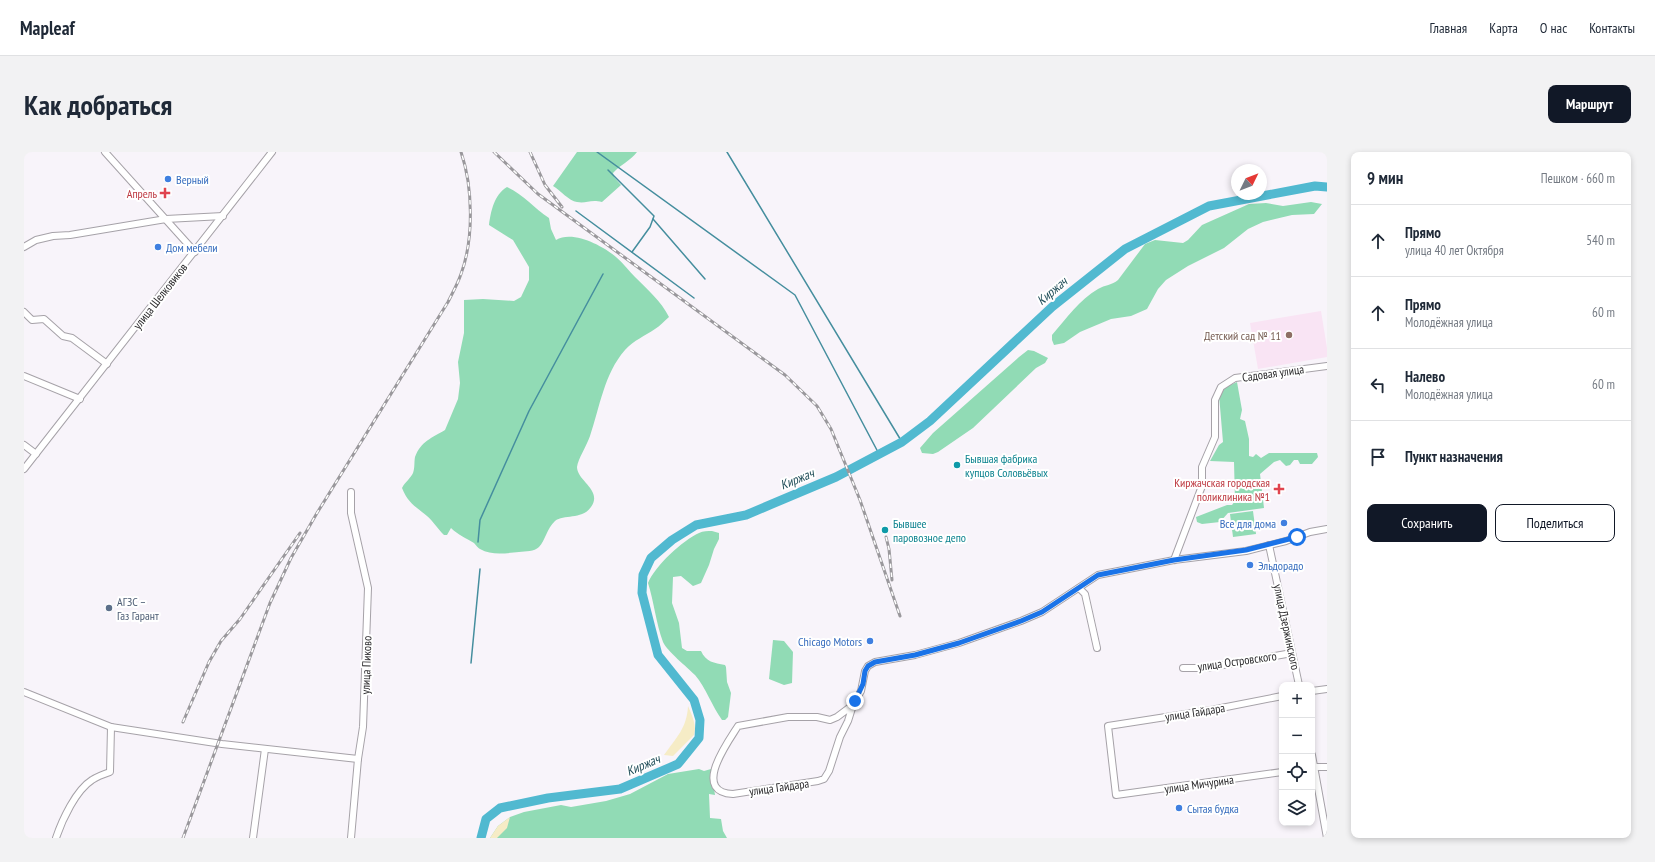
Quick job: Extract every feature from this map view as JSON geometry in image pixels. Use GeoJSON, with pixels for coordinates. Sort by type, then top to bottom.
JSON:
{"type":"FeatureCollection","features":[{"type":"Feature","properties":{"kind":"street"},"geometry":{"type":"LineString","coordinates":[[105,152],[195,252]]}},
{"type":"Feature","properties":{"kind":"street","name":"улица Шелковиков"},"geometry":{"type":"LineString","coordinates":[[24,469],[272,152]]}},
{"type":"Feature","properties":{"kind":"street"},"geometry":{"type":"LineString","coordinates":[[24,247],[36,240],[53,236],[70,235],[166,219],[223,216]]}},
{"type":"Feature","properties":{"kind":"street"},"geometry":{"type":"LineString","coordinates":[[24,312],[32,320],[44,319],[63,336],[72,338],[107,364]]}},
{"type":"Feature","properties":{"kind":"street","name":"Садовая улица"},"geometry":{"type":"LineString","coordinates":[[1174,560],[1202,486],[1202,468],[1216,438],[1215,400],[1221,387],[1235,378],[1327,366]]}},
{"type":"Feature","properties":{"kind":"street"},"geometry":{"type":"LineString","coordinates":[[24,376],[80,399]]}},
{"type":"Feature","properties":{"kind":"street"},"geometry":{"type":"LineString","coordinates":[[24,445],[36,454]]}},
{"type":"Feature","properties":{"kind":"street","name":"улица Пиково"},"geometry":{"type":"LineString","coordinates":[[351,492],[352,513],[368,588],[363,727],[358,759],[351,838]]}},
{"type":"Feature","properties":{"kind":"street"},"geometry":{"type":"LineString","coordinates":[[853,705],[861,691],[865,671],[868,666],[875,662],[915,655],[959,643],[1021,621],[1042,612],[1098,575],[1174,560],[1236,552],[1269,545],[1310,532],[1327,529]]}},
{"type":"Feature","properties":{"kind":"street","name":"улица Дзержинского"},"geometry":{"type":"LineString","coordinates":[[1269,545],[1298,682]]}},
{"type":"Feature","properties":{"kind":"street"},"geometry":{"type":"LineString","coordinates":[[1079,588],[1085,594],[1096,648]]}},
{"type":"Feature","properties":{"kind":"street","name":"улица Островского"},"geometry":{"type":"LineString","coordinates":[[1182,668],[1206,668],[1292,653]]}},
{"type":"Feature","properties":{"kind":"street"},"geometry":{"type":"LineString","coordinates":[[1315,691],[1327,689]]}},
{"type":"Feature","properties":{"kind":"street"},"geometry":{"type":"LineString","coordinates":[[24,692],[111,727],[198,741],[358,759]]}},
{"type":"Feature","properties":{"kind":"street","name":"улица Гайдара"},"geometry":{"type":"LineString","coordinates":[[1116,795],[1108,726],[1211,710],[1279,697]]}},
{"type":"Feature","properties":{"kind":"street","name":"улица Гайдара"},"geometry":{"type":"LineString","coordinates":[[853,705],[848,721],[840,737],[829,771],[824,778],[818,781],[733,794],[725,793],[718,788],[714,779],[714,769],[738,726],[788,717],[817,717],[830,720],[837,717],[853,705]]}},
{"type":"Feature","properties":{"kind":"street"},"geometry":{"type":"LineString","coordinates":[[56,838],[70,806],[82,789],[92,780],[110,772],[111,727]]}},
{"type":"Feature","properties":{"kind":"street"},"geometry":{"type":"LineString","coordinates":[[253,838],[265,749]]}},
{"type":"Feature","properties":{"kind":"street"},"geometry":{"type":"LineString","coordinates":[[1315,767],[1327,767]]}},
{"type":"Feature","properties":{"kind":"street","name":"улица Мичурина"},"geometry":{"type":"LineString","coordinates":[[1116,795],[1279,772]]}},
{"type":"Feature","properties":{"kind":"street"},"geometry":{"type":"LineString","coordinates":[[1315,777],[1327,838]]}},
{"type":"Feature","properties":{"kind":"shaded area","name":"Детский сад № 11"},"geometry":{"type":"Polygon","coordinates":[[[1321,311],[1327,357],[1258,369],[1250,323],[1321,311]]]}},
{"type":"Feature","properties":{"kind":"green space"},"geometry":{"type":"Polygon","coordinates":[[[577,152],[637,152],[613,173],[614,177],[621,185],[602,202],[580,202],[571,200],[553,186],[577,152]]]}},
{"type":"Feature","properties":{"kind":"green space"},"geometry":{"type":"Polygon","coordinates":[[[507,187],[518,193],[549,218],[551,229],[556,240],[563,237],[579,238],[604,248],[616,257],[654,296],[669,317],[657,328],[625,350],[612,369],[607,380],[590,436],[577,467],[578,472],[594,496],[594,501],[591,507],[583,514],[555,521],[539,547],[535,550],[500,554],[489,553],[480,549],[474,543],[459,535],[451,528],[447,535],[444,535],[429,518],[409,501],[402,488],[413,473],[415,457],[420,447],[427,440],[445,430],[458,399],[460,383],[458,362],[464,333],[464,300],[483,299],[514,301],[521,297],[529,280],[529,267],[513,240],[489,225],[492,209],[496,199],[507,187]]]}},
{"type":"Feature","properties":{"kind":"green space"},"geometry":{"type":"Polygon","coordinates":[[[1311,202],[1322,204],[1314,214],[1292,215],[1263,222],[1248,229],[1224,248],[1188,266],[1166,280],[1158,289],[1147,309],[1131,316],[1111,319],[1080,332],[1064,343],[1054,345],[1052,335],[1074,310],[1091,293],[1118,280],[1145,244],[1155,240],[1183,243],[1188,240],[1202,225],[1249,204],[1266,203],[1283,206],[1311,202]]]}},
{"type":"Feature","properties":{"kind":"green space"},"geometry":{"type":"Polygon","coordinates":[[[1028,350],[1034,351],[1048,358],[1045,363],[1036,368],[973,428],[938,452],[933,454],[922,453],[920,448],[933,433],[1028,350]]]}},
{"type":"Feature","properties":{"kind":"green space"},"geometry":{"type":"Polygon","coordinates":[[[1237,382],[1242,410],[1240,419],[1245,421],[1249,439],[1249,456],[1253,457],[1256,454],[1261,458],[1269,453],[1317,453],[1318,457],[1312,464],[1300,464],[1298,460],[1294,460],[1290,465],[1286,466],[1280,460],[1274,462],[1260,474],[1264,508],[1228,513],[1220,522],[1202,524],[1197,522],[1196,517],[1227,505],[1232,505],[1235,501],[1234,462],[1210,461],[1219,445],[1223,442],[1219,395],[1224,388],[1237,382]]]}},
{"type":"Feature","properties":{"kind":"green space"},"geometry":{"type":"Polygon","coordinates":[[[1253,511],[1256,534],[1233,537],[1230,514],[1253,511]]]}},
{"type":"Feature","properties":{"kind":"green space"},"geometry":{"type":"Polygon","coordinates":[[[704,531],[719,533],[719,539],[701,583],[693,586],[681,576],[673,577],[672,603],[679,623],[682,648],[687,651],[701,651],[708,660],[725,665],[726,667],[727,682],[731,693],[728,717],[725,720],[722,720],[695,675],[665,646],[648,583],[657,569],[670,554],[685,541],[704,531]]]}},
{"type":"Feature","properties":{"kind":"green space"},"geometry":{"type":"Polygon","coordinates":[[[773,640],[784,641],[793,652],[792,683],[784,685],[769,679],[773,640]]]}},
{"type":"Feature","properties":{"kind":"green space"},"geometry":{"type":"Polygon","coordinates":[[[699,769],[704,771],[711,769],[715,795],[709,794],[710,818],[721,819],[723,831],[727,838],[490,838],[498,826],[510,817],[524,812],[561,805],[571,807],[606,801],[630,794],[668,774],[699,769]]]}},
{"type":"Feature","properties":{"kind":"sand"},"geometry":{"type":"Polygon","coordinates":[[[688,706],[694,724],[694,735],[673,756],[664,755],[677,738],[686,721],[688,706]]]}},
{"type":"Feature","properties":{"kind":"sand"},"geometry":{"type":"Polygon","coordinates":[[[510,817],[507,828],[497,838],[490,838],[498,826],[510,817]]]}},
{"type":"Feature","properties":{"kind":"waterway"},"geometry":{"type":"LineString","coordinates":[[597,152],[795,295],[879,454]]}},
{"type":"Feature","properties":{"kind":"waterway"},"geometry":{"type":"LineString","coordinates":[[727,152],[902,442]]}},
{"type":"Feature","properties":{"kind":"waterway"},"geometry":{"type":"LineString","coordinates":[[608,170],[654,216],[650,227],[632,252]]}},
{"type":"Feature","properties":{"kind":"waterway","name":"Киржач"},"geometry":{"type":"LineString","coordinates":[[481,838],[486,819],[500,808],[548,798],[620,789],[678,764],[699,738],[700,720],[694,700],[658,655],[642,593],[643,575],[651,558],[672,540],[696,525],[746,515],[836,477],[902,442],[930,421],[1052,307],[1125,249],[1209,206],[1315,186],[1327,187]]}},
{"type":"Feature","properties":{"kind":"waterway"},"geometry":{"type":"LineString","coordinates":[[576,211],[694,298]]}},
{"type":"Feature","properties":{"kind":"waterway"},"geometry":{"type":"LineString","coordinates":[[653,219],[705,279]]}},
{"type":"Feature","properties":{"kind":"waterway"},"geometry":{"type":"LineString","coordinates":[[478,542],[480,520],[529,411],[603,274]]}},
{"type":"Feature","properties":{"kind":"waterway"},"geometry":{"type":"LineString","coordinates":[[471,663],[480,569]]}},
{"type":"Feature","properties":{"kind":"railway"},"geometry":{"type":"LineString","coordinates":[[183,838],[270,603],[291,558],[317,513],[448,302],[460,277],[465,260],[470,229],[470,197],[461,152]]}},
{"type":"Feature","properties":{"kind":"railway"},"geometry":{"type":"LineString","coordinates":[[494,152],[538,194],[785,375],[817,406],[831,429],[860,500],[900,616]]}},
{"type":"Feature","properties":{"kind":"railway"},"geometry":{"type":"LineString","coordinates":[[530,152],[545,185],[562,207]]}},
{"type":"Feature","properties":{"kind":"railway"},"geometry":{"type":"LineString","coordinates":[[183,722],[209,662],[221,641],[240,619],[300,533]]}},
{"type":"Feature","properties":{"kind":"railway"},"geometry":{"type":"LineString","coordinates":[[886,537],[889,549],[892,580]]}},
{"type":"Feature","properties":{"kind":"place","name":"Верный"},"geometry":{"type":"Point","coordinates":[168,179]}},
{"type":"Feature","properties":{"kind":"place","name":"Апрель"},"geometry":{"type":"Point","coordinates":[165,193]}},
{"type":"Feature","properties":{"kind":"place","name":"Дом мебели"},"geometry":{"type":"Point","coordinates":[158,247]}},
{"type":"Feature","properties":{"kind":"place","name":"Детский сад № 11"},"geometry":{"type":"Point","coordinates":[1289,335]}},
{"type":"Feature","properties":{"kind":"place","name":"Бывшая фабрика купцов Соловьёвых"},"geometry":{"type":"Point","coordinates":[957,465]}},
{"type":"Feature","properties":{"kind":"place","name":"Киржачская городская поликлиника №1"},"geometry":{"type":"Point","coordinates":[1279,489]}},
{"type":"Feature","properties":{"kind":"place","name":"Все для дома"},"geometry":{"type":"Point","coordinates":[1284,523]}},
{"type":"Feature","properties":{"kind":"place","name":"Бывшее паровозное депо"},"geometry":{"type":"Point","coordinates":[885,530]}},
{"type":"Feature","properties":{"kind":"place","name":"Эльдорадо"},"geometry":{"type":"Point","coordinates":[1250,565]}},
{"type":"Feature","properties":{"kind":"place","name":"АГЗС – Газ Гарант"},"geometry":{"type":"Point","coordinates":[109,608]}},
{"type":"Feature","properties":{"kind":"place","name":"Chicago Motors"},"geometry":{"type":"Point","coordinates":[870,641]}},
{"type":"Feature","properties":{"kind":"place","name":"Сытая будка"},"geometry":{"type":"Point","coordinates":[1179,808]}},
{"type":"Feature","properties":{"kind":"route"},"geometry":{"type":"LineString","coordinates":[[855,701],[861,691],[865,671],[868,666],[875,662],[905,658],[959,643],[1021,621],[1042,612],[1098,575],[1174,560],[1236,552],[1286,541],[1297,537]]}}]}
